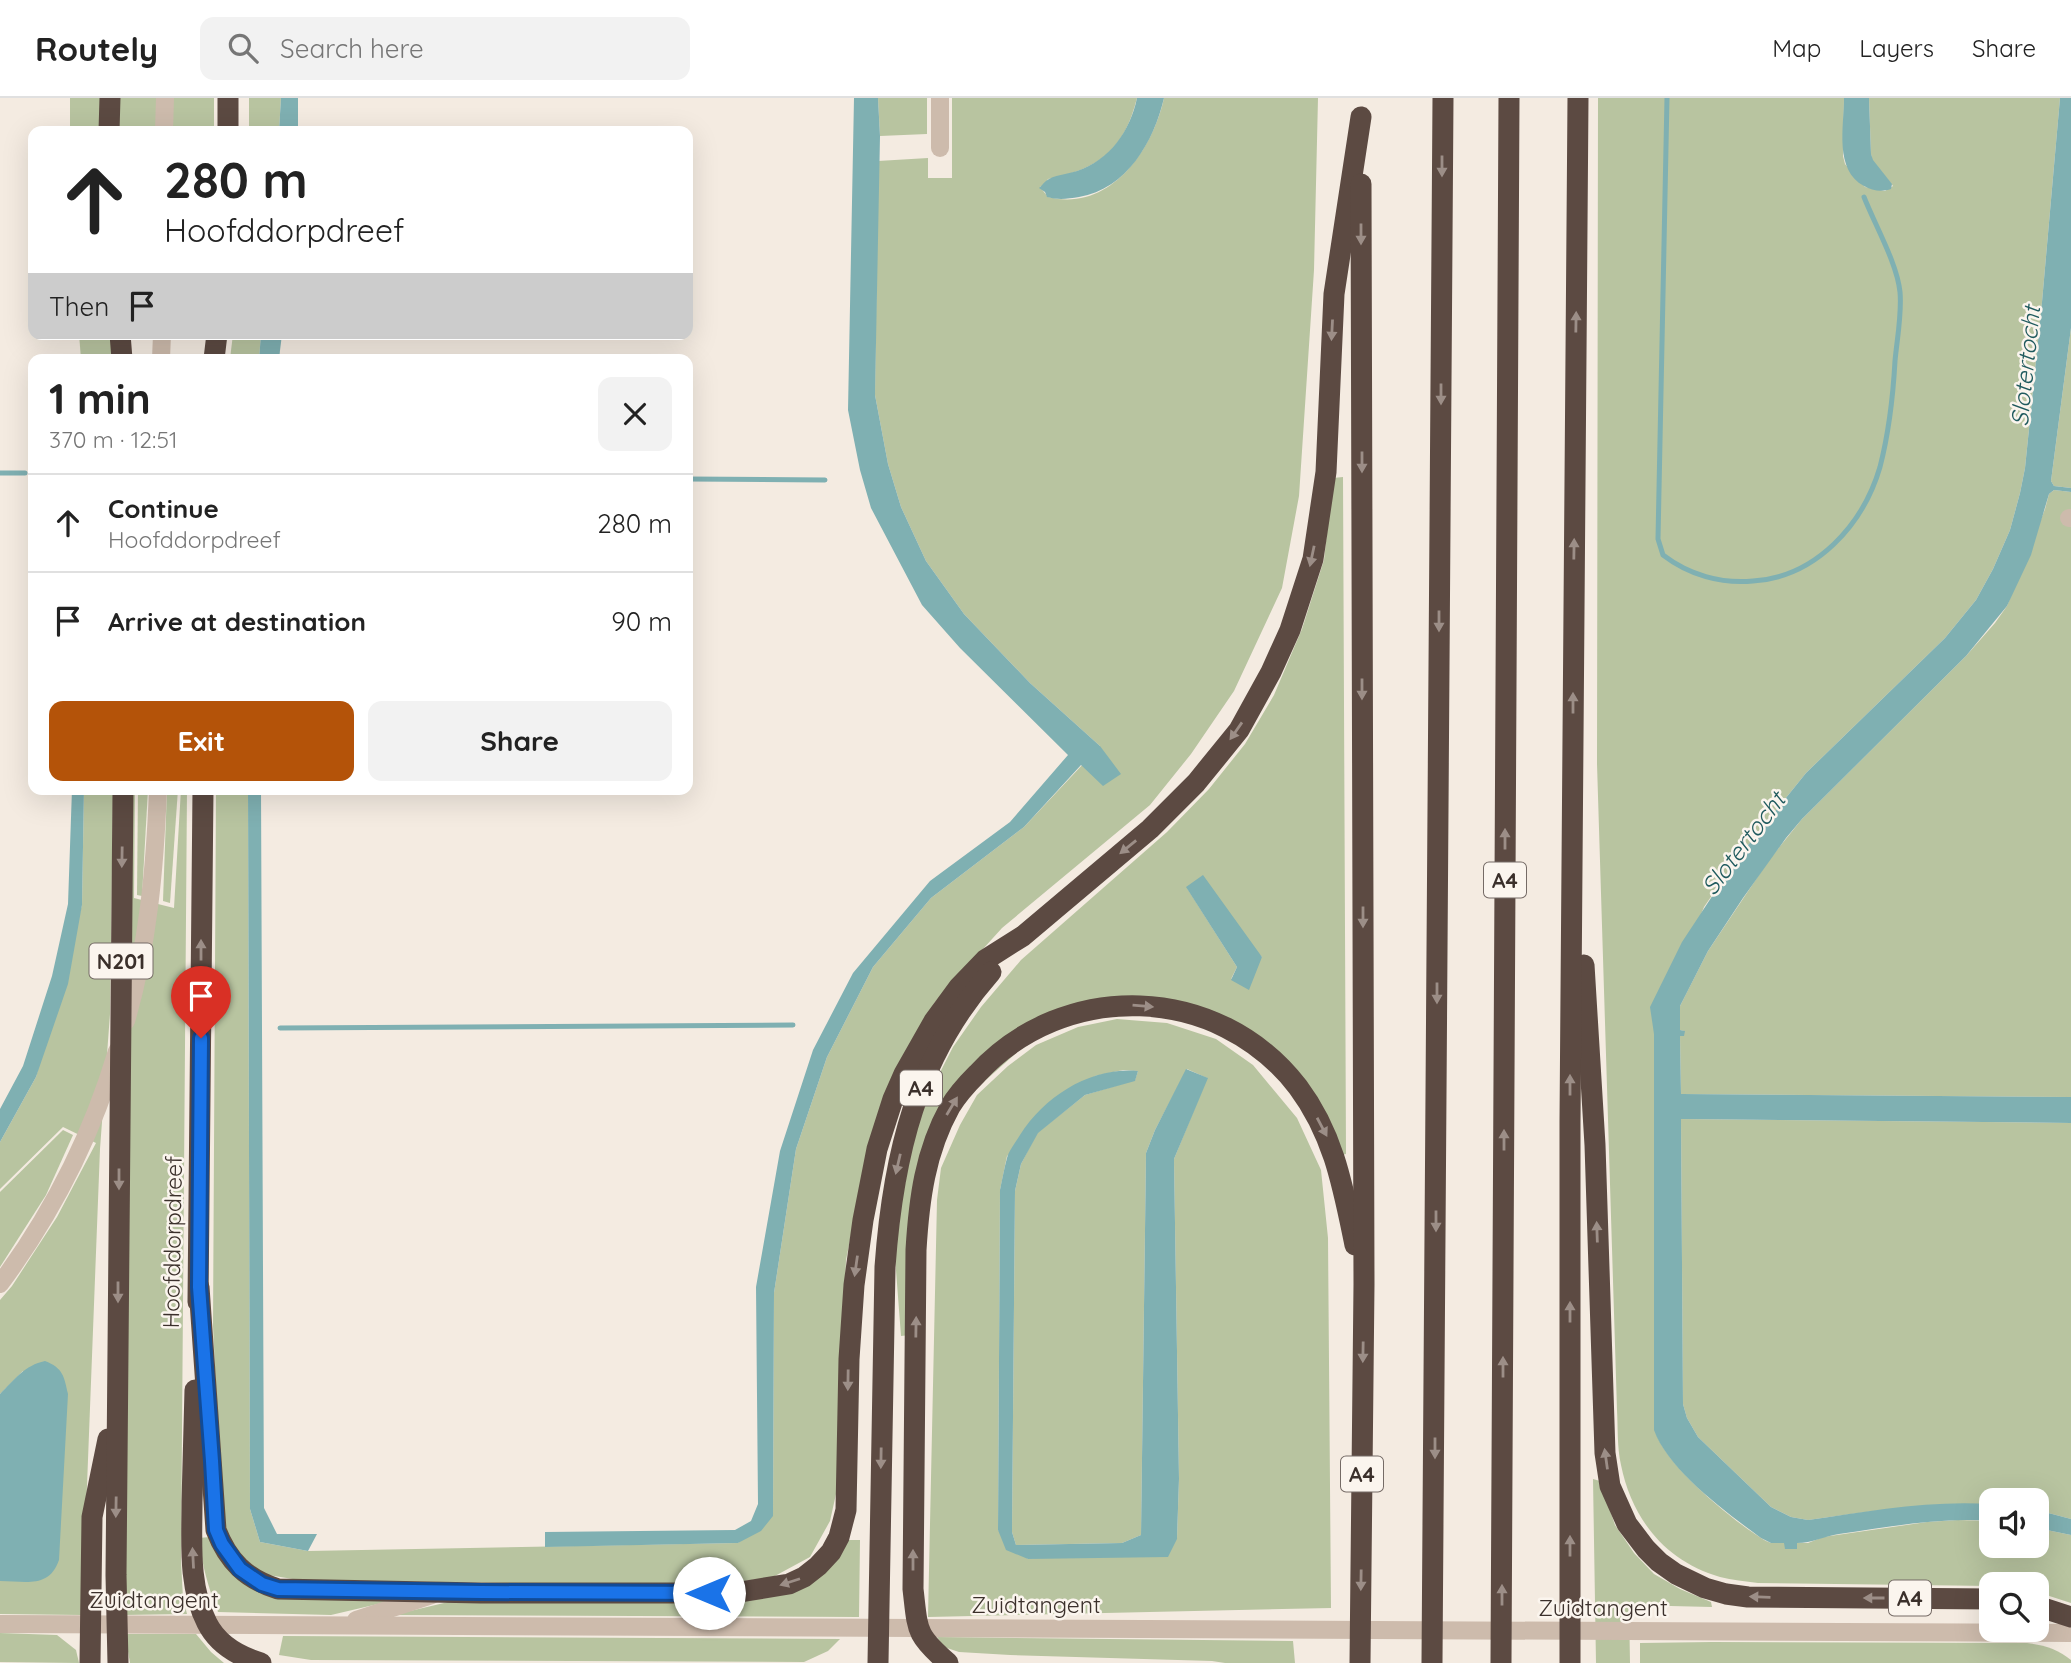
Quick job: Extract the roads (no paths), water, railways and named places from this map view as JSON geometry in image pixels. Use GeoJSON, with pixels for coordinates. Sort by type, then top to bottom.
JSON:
{"type":"FeatureCollection","features":[{"type":"Feature","properties":{"kind":"highway"},"geometry":{"type":"LineString","coordinates":[[109,126],[110,98]]}},
{"type":"Feature","properties":{"kind":"highway"},"geometry":{"type":"LineString","coordinates":[[228,98],[228,126]]}},
{"type":"Feature","properties":{"kind":"highway"},"geometry":{"type":"LineString","coordinates":[[1432,1663],[1443,98]]}},
{"type":"Feature","properties":{"kind":"highway","name":"A4"},"geometry":{"type":"LineString","coordinates":[[1501,1663],[1509,98]]}},
{"type":"Feature","properties":{"kind":"highway","name":"A4"},"geometry":{"type":"LineString","coordinates":[[1570,1663],[1572,771],[1578,98]]}},
{"type":"Feature","properties":{"kind":"highway","name":"A4"},"geometry":{"type":"LineString","coordinates":[[442,1592],[734,1593],[789,1584],[804,1577],[831,1552],[839,1537],[846,1510],[849,1359],[854,1285],[863,1220],[877,1149],[893,1099],[916,1051],[959,987],[985,960],[1023,936],[1150,829],[1196,783],[1239,730],[1271,672],[1290,630],[1313,559],[1326,472],[1334,294],[1361,107]]}},
{"type":"Feature","properties":{"kind":"highway","name":"A4"},"geometry":{"type":"LineString","coordinates":[[1360,1663],[1364,1284],[1361,107]]}},
{"type":"Feature","properties":{"kind":"highway","name":"A4"},"geometry":{"type":"LineString","coordinates":[[1572,771],[1595,1145],[1605,1453],[1610,1486],[1617,1505],[1627,1524],[1659,1562],[1705,1588],[1726,1594],[1792,1598],[1979,1599]]}},
{"type":"Feature","properties":{"kind":"highway","name":"N201"},"geometry":{"type":"LineString","coordinates":[[118,1663],[116,1625],[123,795]]}},
{"type":"Feature","properties":{"kind":"highway","name":"Hoofddorpdreef"},"geometry":{"type":"LineString","coordinates":[[203,795],[199,1287],[192,1543],[194,1580],[198,1602],[214,1634],[229,1649],[261,1663]]}},
{"type":"Feature","properties":{"kind":"highway","name":"A4"},"geometry":{"type":"LineString","coordinates":[[878,1627],[885,1268],[889,1214],[897,1164],[910,1116],[950,1026],[980,984],[1023,936]]}},
{"type":"Feature","properties":{"kind":"highway","name":"A4"},"geometry":{"type":"LineString","coordinates":[[918,1628],[913,1589],[913,1505],[919,1206],[930,1156],[945,1118],[958,1095],[992,1057],[1039,1026],[1086,1010],[1136,1004],[1185,1011],[1226,1027],[1245,1038],[1263,1051],[1298,1087],[1329,1139],[1337,1162],[1364,1284]]}},
{"type":"Feature","properties":{"kind":"highway"},"geometry":{"type":"LineString","coordinates":[[199,1287],[216,1530],[232,1559],[250,1577],[278,1589],[442,1592]]}},
{"type":"Feature","properties":{"kind":"highway"},"geometry":{"type":"LineString","coordinates":[[89,1663],[92,1517],[118,1390]]}},
{"type":"Feature","properties":{"kind":"highway"},"geometry":{"type":"LineString","coordinates":[[2049,1610],[2071,1617]]}},
{"type":"Feature","properties":{"kind":"highway"},"geometry":{"type":"LineString","coordinates":[[878,1627],[878,1663]]}},
{"type":"Feature","properties":{"kind":"highway"},"geometry":{"type":"LineString","coordinates":[[918,1628],[929,1647],[948,1663]]}},
{"type":"Feature","properties":{"kind":"lane"},"geometry":{"type":"LineString","coordinates":[[164,126],[165,98]]}},
{"type":"Feature","properties":{"kind":"lane"},"geometry":{"type":"LineString","coordinates":[[940,98],[940,148]]}},
{"type":"Feature","properties":{"kind":"lane"},"geometry":{"type":"LineString","coordinates":[[0,1284],[24,1251],[57,1196],[84,1141],[109,1076],[130,1006],[150,902],[158,795]]}},
{"type":"Feature","properties":{"kind":"lane"},"geometry":{"type":"LineString","coordinates":[[341,1624],[442,1592]]}},
{"type":"Feature","properties":{"kind":"lane","name":"Zuidtangent"},"geometry":{"type":"LineString","coordinates":[[0,1623],[1979,1633]]}},
{"type":"Feature","properties":{"kind":"lane"},"geometry":{"type":"LineString","coordinates":[[2049,1633],[2071,1649]]}},
{"type":"Feature","properties":{"kind":"lane","name":"Zuidtangent"},"geometry":{"type":"LineString","coordinates":[[2049,1633],[2071,1633]]}},
{"type":"Feature","properties":{"kind":"water"},"geometry":{"type":"Polygon","coordinates":[[[281,98],[298,98],[298,126],[279,126],[281,98]]]}},
{"type":"Feature","properties":{"kind":"water"},"geometry":{"type":"Polygon","coordinates":[[[854,98],[878,98],[880,136],[875,395],[888,464],[901,507],[926,561],[964,614],[1030,683],[1100,746],[1121,774],[1103,786],[1081,765],[1024,827],[931,898],[873,967],[827,1057],[796,1149],[774,1293],[773,1516],[761,1531],[738,1543],[545,1547],[545,1532],[735,1530],[751,1521],[758,1504],[756,1287],[780,1151],[813,1050],[853,973],[930,881],[1010,822],[1068,755],[960,648],[922,605],[871,508],[848,410],[854,98]]]}},
{"type":"Feature","properties":{"kind":"water"},"geometry":{"type":"Polygon","coordinates":[[[1137,98],[1164,98],[1153,130],[1136,161],[1111,184],[1096,192],[1067,199],[1047,197],[1039,188],[1046,181],[1089,166],[1109,152],[1124,133],[1137,98]]]}},
{"type":"Feature","properties":{"kind":"water"},"geometry":{"type":"Polygon","coordinates":[[[1844,98],[1869,98],[1871,154],[1892,184],[1891,189],[1867,188],[1848,170],[1844,159],[1842,134],[1844,98]]]}},
{"type":"Feature","properties":{"kind":"water"},"geometry":{"type":"Polygon","coordinates":[[[2060,98],[2071,98],[2071,328],[2051,481],[2054,486],[2071,488],[2071,492],[2054,490],[2049,494],[2031,555],[2007,606],[1966,656],[1786,838],[1708,951],[1680,1006],[1680,1030],[1685,1031],[1684,1036],[1680,1036],[1681,1094],[2071,1097],[2071,1123],[1681,1119],[1683,1404],[1687,1418],[1698,1437],[1771,1507],[1791,1517],[1808,1520],[1922,1505],[1979,1503],[1979,1520],[1953,1520],[1834,1535],[1797,1543],[1797,1549],[1785,1549],[1784,1543],[1771,1543],[1761,1538],[1700,1490],[1672,1460],[1654,1430],[1654,1034],[1650,1007],[1682,942],[1736,860],[1806,773],[1945,638],[1976,600],[2010,530],[2020,493],[2025,468],[2060,98]]]}},
{"type":"Feature","properties":{"kind":"water"},"geometry":{"type":"Polygon","coordinates":[[[261,340],[281,340],[280,354],[259,354],[261,340]]]}},
{"type":"Feature","properties":{"kind":"water"},"geometry":{"type":"Polygon","coordinates":[[[72,795],[84,795],[82,905],[68,984],[36,1077],[0,1142],[0,1109],[23,1066],[52,976],[68,904],[72,795]]]}},
{"type":"Feature","properties":{"kind":"water"},"geometry":{"type":"Polygon","coordinates":[[[248,795],[261,795],[264,1508],[277,1534],[317,1534],[308,1551],[260,1542],[250,1509],[248,795]]]}},
{"type":"Feature","properties":{"kind":"water"},"geometry":{"type":"Polygon","coordinates":[[[1203,875],[1262,957],[1249,990],[1231,980],[1237,967],[1186,887],[1203,875]]]}},
{"type":"Feature","properties":{"kind":"water"},"geometry":{"type":"Polygon","coordinates":[[[1186,1069],[1208,1078],[1174,1159],[1179,1479],[1177,1539],[1168,1557],[1028,1559],[1006,1550],[998,1530],[1000,1190],[1007,1158],[1031,1121],[1056,1096],[1071,1086],[1103,1074],[1138,1071],[1135,1081],[1085,1095],[1038,1133],[1021,1164],[1015,1191],[1012,1532],[1016,1545],[1122,1543],[1141,1535],[1146,1153],[1186,1069]]]}},
{"type":"Feature","properties":{"kind":"water"},"geometry":{"type":"Polygon","coordinates":[[[45,1361],[62,1373],[68,1394],[59,1560],[55,1569],[43,1579],[27,1582],[0,1581],[0,1394],[15,1378],[45,1361]]]}},
{"type":"Feature","properties":{"kind":"water"},"geometry":{"type":"Polygon","coordinates":[[[2049,1513],[2071,1519],[2071,1535],[2049,1530],[2049,1513]]]}},
{"type":"Feature","properties":{"kind":"waterway"},"geometry":{"type":"LineString","coordinates":[[1667,98],[1658,539],[1663,555],[1694,573],[1741,582],[1776,577],[1797,570],[1834,544],[1849,528],[1872,488],[1880,467],[1892,401],[1900,292],[1895,269],[1864,197]]}},
{"type":"Feature","properties":{"kind":"waterway"},"geometry":{"type":"LineString","coordinates":[[0,473],[25,473]]}},
{"type":"Feature","properties":{"kind":"waterway"},"geometry":{"type":"LineString","coordinates":[[693,479],[825,480]]}},
{"type":"Feature","properties":{"kind":"waterway"},"geometry":{"type":"LineString","coordinates":[[280,1028],[793,1025]]}},
{"type":"Feature","properties":{"kind":"water label","name":"Slotertocht"},"geometry":{"type":"Point","coordinates":[2025,366]}},
{"type":"Feature","properties":{"kind":"water label","name":"Slotertocht"},"geometry":{"type":"Point","coordinates":[1743,843]}}]}
